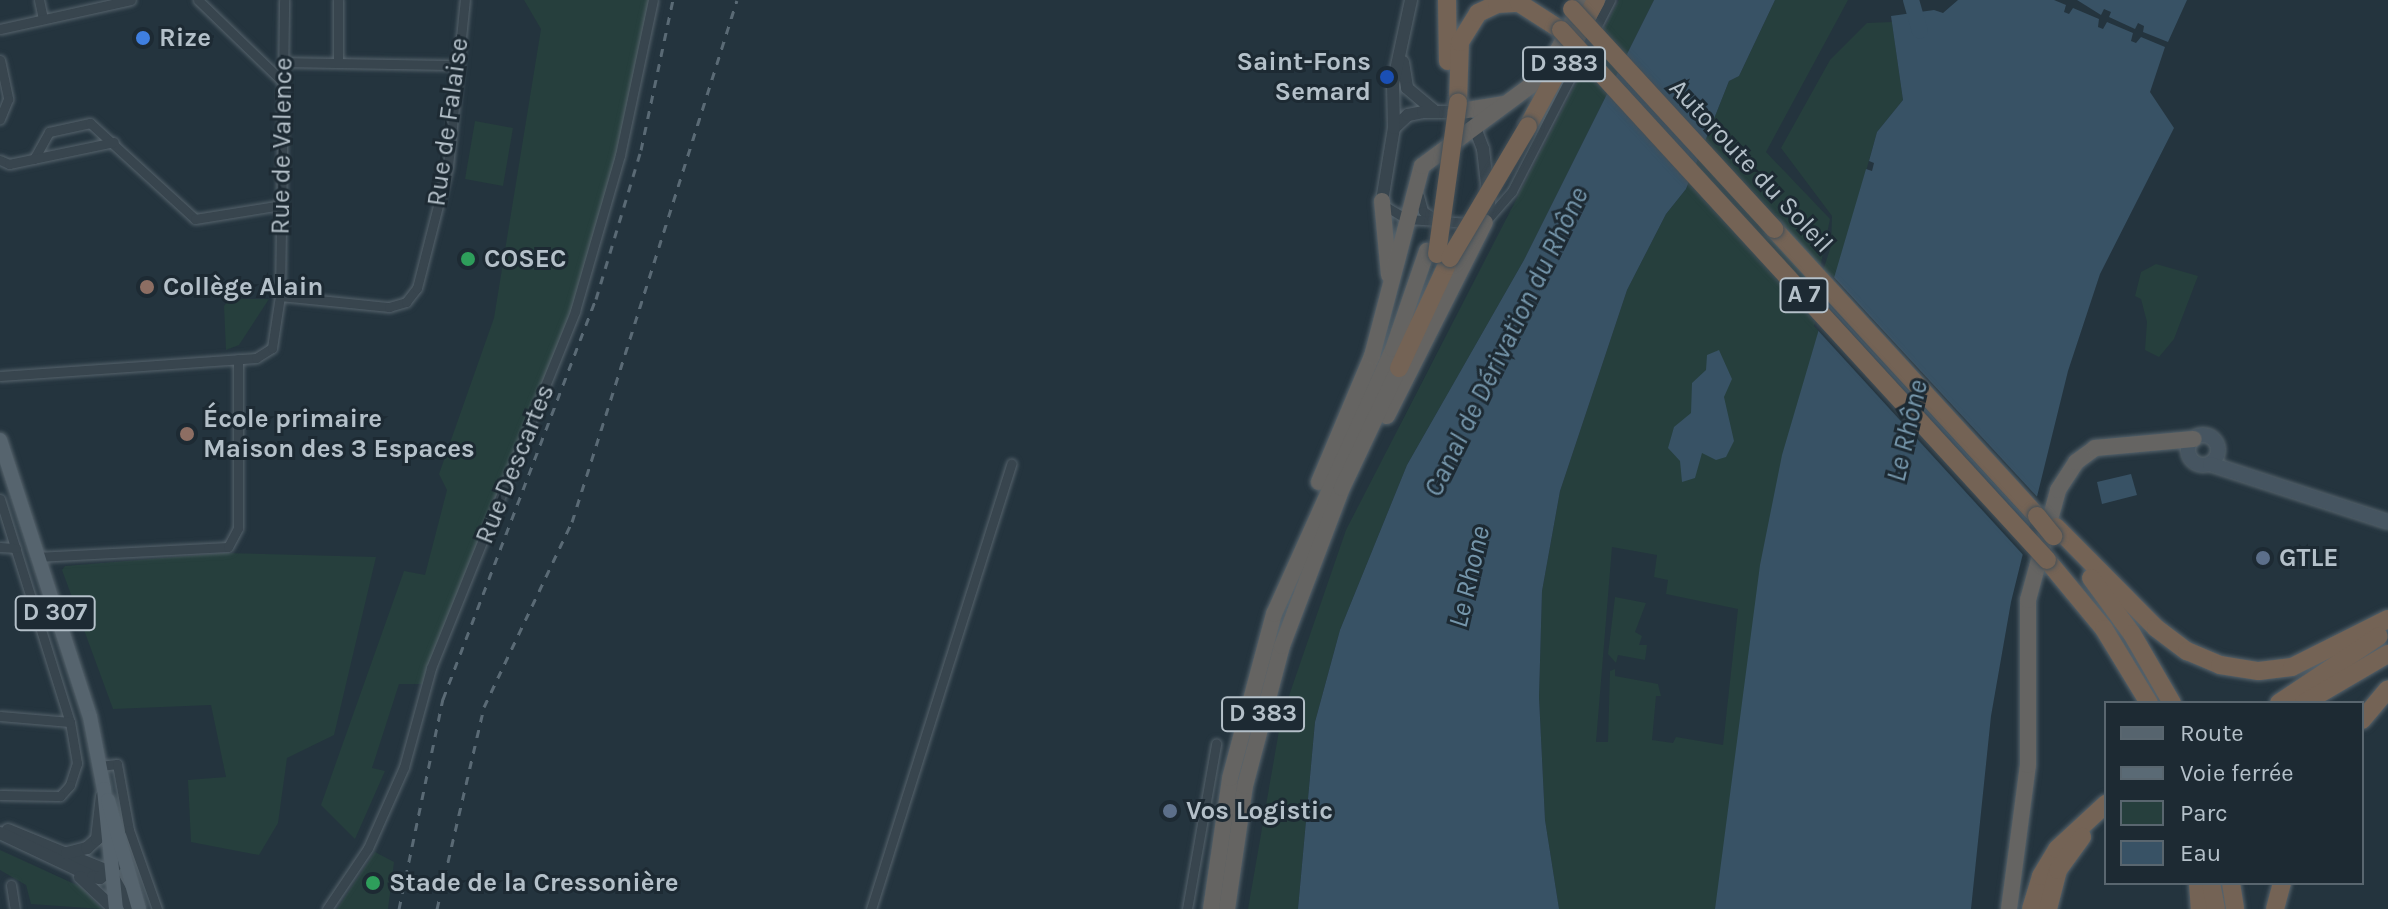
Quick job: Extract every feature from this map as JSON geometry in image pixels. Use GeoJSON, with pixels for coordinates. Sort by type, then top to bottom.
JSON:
{"type":"FeatureCollection","features":[{"type":"Feature","properties":{"kind":"highway","name":"D 383"},"geometry":{"type":"LineString","coordinates":[[1438,254],[1449,107],[1447,0]]}},
{"type":"Feature","properties":{"kind":"highway","name":"Autoroute du Soleil"},"geometry":{"type":"LineString","coordinates":[[1539,0],[1561,30],[2047,560],[2104,629],[2148,701]]}},
{"type":"Feature","properties":{"kind":"highway","name":"D 383"},"geometry":{"type":"LineString","coordinates":[[1211,909],[1236,750],[1285,582],[1438,254],[1528,126],[1596,0]]}},
{"type":"Feature","properties":{"kind":"highway"},"geometry":{"type":"LineString","coordinates":[[1513,101],[1449,107],[1460,42],[1478,13],[1514,2],[1561,30]]}},
{"type":"Feature","properties":{"kind":"highway"},"geometry":{"type":"LineString","coordinates":[[1285,582],[1294,542],[1363,381],[1391,292],[1417,176],[1431,155],[1513,101],[1550,62],[1571,2]]}},
{"type":"Feature","properties":{"kind":"highway","name":"Autoroute du Soleil"},"geometry":{"type":"LineString","coordinates":[[1571,2],[2037,516],[2055,532],[2119,615],[2171,701]]}},
{"type":"Feature","properties":{"kind":"highway"},"geometry":{"type":"LineString","coordinates":[[1382,201],[1391,292]]}},
{"type":"Feature","properties":{"kind":"highway"},"geometry":{"type":"LineString","coordinates":[[1327,526],[1485,222]]}},
{"type":"Feature","properties":{"kind":"highway"},"geometry":{"type":"LineString","coordinates":[[1399,368],[1438,254]]}},
{"type":"Feature","properties":{"kind":"highway","name":"D 383"},"geometry":{"type":"LineString","coordinates":[[1227,909],[1241,812],[1265,703],[1327,526],[1399,368]]}},
{"type":"Feature","properties":{"kind":"highway"},"geometry":{"type":"LineString","coordinates":[[2009,909],[2028,765],[2028,600],[2058,490],[2076,462],[2095,448],[2194,439]]}},
{"type":"Feature","properties":{"kind":"highway"},"geometry":{"type":"LineString","coordinates":[[2055,532],[2156,628],[2187,651],[2220,665],[2259,671],[2292,667],[2388,619]]}},
{"type":"Feature","properties":{"kind":"highway"},"geometry":{"type":"LineString","coordinates":[[2282,701],[2388,630]]}},
{"type":"Feature","properties":{"kind":"highway"},"geometry":{"type":"LineString","coordinates":[[2307,701],[2388,654]]}},
{"type":"Feature","properties":{"kind":"highway"},"geometry":{"type":"LineString","coordinates":[[2364,718],[2388,689]]}},
{"type":"Feature","properties":{"kind":"highway"},"geometry":{"type":"LineString","coordinates":[[2031,909],[2041,876],[2057,849],[2104,806]]}},
{"type":"Feature","properties":{"kind":"highway"},"geometry":{"type":"LineString","coordinates":[[2048,909],[2063,862],[2104,820]]}},
{"type":"Feature","properties":{"kind":"highway"},"geometry":{"type":"LineString","coordinates":[[2198,885],[2200,909]]}},
{"type":"Feature","properties":{"kind":"highway"},"geometry":{"type":"LineString","coordinates":[[2211,885],[2216,909]]}},
{"type":"Feature","properties":{"kind":"highway"},"geometry":{"type":"LineString","coordinates":[[2231,885],[2235,909]]}},
{"type":"Feature","properties":{"kind":"highway"},"geometry":{"type":"LineString","coordinates":[[2275,909],[2281,885]]}},
{"type":"Feature","properties":{"kind":"main road"},"geometry":{"type":"LineString","coordinates":[[2261,479],[2207,436],[2194,439],[2191,458],[2388,522]]}},
{"type":"Feature","properties":{"kind":"main road","name":"D 307"},"geometry":{"type":"LineString","coordinates":[[0,440],[3,468],[90,717],[104,789],[115,909]]}},
{"type":"Feature","properties":{"kind":"main road"},"geometry":{"type":"LineString","coordinates":[[2210,464],[2218,447]]}},
{"type":"Feature","properties":{"kind":"main road","name":"D 307"},"geometry":{"type":"LineString","coordinates":[[104,789],[139,909]]}},
{"type":"Feature","properties":{"kind":"street"},"geometry":{"type":"LineString","coordinates":[[39,0],[43,19]]}},
{"type":"Feature","properties":{"kind":"street"},"geometry":{"type":"LineString","coordinates":[[0,29],[99,4],[131,0]]}},
{"type":"Feature","properties":{"kind":"street"},"geometry":{"type":"LineString","coordinates":[[198,0],[283,82]]}},
{"type":"Feature","properties":{"kind":"street","name":"Rue de Valence"},"geometry":{"type":"LineString","coordinates":[[238,359],[256,358],[272,348],[280,296],[284,0]]}},
{"type":"Feature","properties":{"kind":"street"},"geometry":{"type":"LineString","coordinates":[[338,0],[338,63]]}},
{"type":"Feature","properties":{"kind":"street","name":"Rue de Falaise"},"geometry":{"type":"LineString","coordinates":[[280,296],[389,307],[406,302],[417,288],[448,166],[465,0]]}},
{"type":"Feature","properties":{"kind":"street","name":"Rue Descartes"},"geometry":{"type":"LineString","coordinates":[[327,909],[381,821],[404,767],[431,668],[515,468],[588,272],[626,131],[653,0]]}},
{"type":"Feature","properties":{"kind":"street"},"geometry":{"type":"LineString","coordinates":[[1411,0],[1393,84],[1394,128],[1382,201],[1392,214],[1444,223],[1485,222],[1508,198],[1610,0]]}},
{"type":"Feature","properties":{"kind":"street"},"geometry":{"type":"LineString","coordinates":[[1403,47],[1407,88],[1449,107],[1475,128],[1483,149],[1489,202],[1485,222]]}},
{"type":"Feature","properties":{"kind":"street"},"geometry":{"type":"LineString","coordinates":[[0,60],[8,99],[0,119]]}},
{"type":"Feature","properties":{"kind":"street"},"geometry":{"type":"LineString","coordinates":[[284,62],[459,65]]}},
{"type":"Feature","properties":{"kind":"street"},"geometry":{"type":"LineString","coordinates":[[1394,128],[1408,115],[1449,107]]}},
{"type":"Feature","properties":{"kind":"street"},"geometry":{"type":"LineString","coordinates":[[34,159],[49,132],[90,123],[195,219],[281,205]]}},
{"type":"Feature","properties":{"kind":"street"},"geometry":{"type":"LineString","coordinates":[[0,160],[9,164],[114,142]]}},
{"type":"Feature","properties":{"kind":"street"},"geometry":{"type":"LineString","coordinates":[[1483,149],[1506,166],[1534,148]]}},
{"type":"Feature","properties":{"kind":"street"},"geometry":{"type":"LineString","coordinates":[[1417,176],[1422,209],[1444,223]]}},
{"type":"Feature","properties":{"kind":"street"},"geometry":{"type":"LineString","coordinates":[[0,376],[238,359],[238,528],[228,547],[36,557]]}},
{"type":"Feature","properties":{"kind":"street"},"geometry":{"type":"LineString","coordinates":[[871,909],[1011,464]]}},
{"type":"Feature","properties":{"kind":"street"},"geometry":{"type":"LineString","coordinates":[[0,499],[70,722],[77,763],[70,785],[60,796],[0,795]]}},
{"type":"Feature","properties":{"kind":"street"},"geometry":{"type":"LineString","coordinates":[[0,547],[16,548]]}},
{"type":"Feature","properties":{"kind":"street"},"geometry":{"type":"LineString","coordinates":[[0,716],[70,722]]}},
{"type":"Feature","properties":{"kind":"street"},"geometry":{"type":"LineString","coordinates":[[1187,909],[1216,744]]}},
{"type":"Feature","properties":{"kind":"street"},"geometry":{"type":"LineString","coordinates":[[100,766],[117,764],[129,830],[157,909]]}},
{"type":"Feature","properties":{"kind":"street"},"geometry":{"type":"LineString","coordinates":[[67,853],[87,848],[97,839],[104,789]]}},
{"type":"Feature","properties":{"kind":"street"},"geometry":{"type":"LineString","coordinates":[[43,855],[93,877],[110,872],[120,851],[114,816]]}},
{"type":"Feature","properties":{"kind":"street"},"geometry":{"type":"LineString","coordinates":[[0,830],[67,853],[110,872],[131,909]]}},
{"type":"Feature","properties":{"kind":"street"},"geometry":{"type":"LineString","coordinates":[[0,830],[97,889],[115,909]]}},
{"type":"Feature","properties":{"kind":"street"},"geometry":{"type":"LineString","coordinates":[[11,885],[15,909]]}},
{"type":"Feature","properties":{"kind":"green space"},"geometry":{"type":"Polygon","coordinates":[[[524,0],[650,0],[614,164],[570,314],[422,684],[399,684],[372,768],[385,771],[355,839],[321,805],[404,571],[425,575],[447,490],[439,474],[494,318],[541,29],[524,0]]]}},
{"type":"Feature","properties":{"kind":"green space"},"geometry":{"type":"Polygon","coordinates":[[[1619,0],[1654,0],[1524,260],[1407,465],[1340,630],[1315,722],[1298,909],[1248,909],[1281,719],[1346,530],[1619,0]]]}},
{"type":"Feature","properties":{"kind":"green space"},"geometry":{"type":"Polygon","coordinates":[[[1775,0],[1848,0],[1766,152],[1830,219],[1814,298],[1831,246],[1832,216],[1781,148],[1830,60],[1867,23],[1892,22],[1903,100],[1877,132],[1852,221],[1715,909],[1559,909],[1545,820],[1539,697],[1542,591],[1560,491],[1627,290],[1666,214],[1686,189],[1729,81],[1739,76],[1775,0]],[[1612,547],[1596,742],[1608,742],[1610,671],[1615,669],[1615,676],[1658,684],[1661,696],[1656,696],[1652,740],[1673,743],[1676,737],[1723,745],[1738,609],[1666,594],[1668,580],[1654,577],[1657,555],[1612,547]]]}},
{"type":"Feature","properties":{"kind":"green space"},"geometry":{"type":"Polygon","coordinates":[[[475,121],[513,128],[503,186],[465,179],[475,121]]]}},
{"type":"Feature","properties":{"kind":"green space"},"geometry":{"type":"Polygon","coordinates":[[[2156,264],[2198,276],[2174,339],[2159,357],[2145,350],[2147,322],[2141,299],[2135,296],[2141,272],[2156,264]]]}},
{"type":"Feature","properties":{"kind":"green space"},"geometry":{"type":"Polygon","coordinates":[[[230,299],[269,299],[239,345],[226,350],[224,306],[230,299]]]}},
{"type":"Feature","properties":{"kind":"green space"},"geometry":{"type":"Polygon","coordinates":[[[224,553],[376,557],[334,735],[287,758],[278,823],[259,855],[191,842],[188,780],[226,777],[211,705],[113,709],[62,570],[65,566],[224,553]]]}},
{"type":"Feature","properties":{"kind":"green space"},"geometry":{"type":"Polygon","coordinates":[[[1615,597],[1646,603],[1635,632],[1642,636],[1639,645],[1647,645],[1645,660],[1618,655],[1616,663],[1608,654],[1615,597]]]}},
{"type":"Feature","properties":{"kind":"green space"},"geometry":{"type":"Polygon","coordinates":[[[0,850],[81,887],[102,909],[31,904],[26,885],[0,870],[0,850]]]}},
{"type":"Feature","properties":{"kind":"green space","name":"Stade de la Cressonière"},"geometry":{"type":"Polygon","coordinates":[[[375,852],[394,862],[388,909],[337,909],[375,852]]]}},
{"type":"Feature","properties":{"kind":"water"},"geometry":{"type":"Polygon","coordinates":[[[1654,0],[1775,0],[1739,76],[1729,81],[1686,189],[1666,214],[1627,290],[1560,491],[1542,591],[1539,697],[1545,820],[1559,909],[1298,909],[1315,722],[1340,630],[1407,465],[1524,260],[1654,0]]]}},
{"type":"Feature","properties":{"kind":"water"},"geometry":{"type":"Polygon","coordinates":[[[1958,0],[2054,0],[2066,5],[2064,12],[2069,14],[2073,8],[2099,19],[2098,27],[2103,29],[2107,22],[2133,33],[2131,41],[2136,43],[2141,37],[2165,47],[2150,92],[2174,128],[2100,274],[2068,371],[2011,602],[1991,716],[1971,909],[1715,909],[1760,565],[1782,455],[1866,169],[1872,171],[1874,163],[1869,161],[1877,132],[1903,100],[1891,16],[1934,10],[1943,13],[1958,0]]]}},
{"type":"Feature","properties":{"kind":"water"},"geometry":{"type":"Polygon","coordinates":[[[2077,0],[2187,0],[2168,42],[2143,32],[2144,26],[2138,23],[2135,29],[2109,17],[2111,12],[2104,9],[2101,15],[2077,0]]]}},
{"type":"Feature","properties":{"kind":"water"},"geometry":{"type":"Polygon","coordinates":[[[1719,350],[1732,379],[1724,397],[1734,441],[1726,457],[1716,460],[1702,453],[1695,478],[1682,482],[1680,461],[1668,448],[1674,427],[1691,413],[1692,383],[1706,370],[1707,355],[1719,350]]]}},
{"type":"Feature","properties":{"kind":"water"},"geometry":{"type":"Polygon","coordinates":[[[2131,474],[2137,495],[2102,504],[2097,482],[2131,474]]]}},
{"type":"Feature","properties":{"kind":"pier"},"geometry":{"type":"Polygon","coordinates":[[[1831,274],[2041,501],[2034,527],[1823,298],[1831,274]]]}},
{"type":"Feature","properties":{"kind":"pier"},"geometry":{"type":"Polygon","coordinates":[[[1822,301],[2033,532],[2026,558],[1814,326],[1822,301]]]}},
{"type":"Feature","properties":{"kind":"waterway","name":"Le Rhône"},"geometry":{"type":"LineString","coordinates":[[1911,0],[1920,31]]}},
{"type":"Feature","properties":{"kind":"railway"},"geometry":{"type":"LineString","coordinates":[[399,909],[443,699],[596,299],[641,150],[673,0]]}},
{"type":"Feature","properties":{"kind":"railway"},"geometry":{"type":"LineString","coordinates":[[437,909],[484,707],[572,522],[737,0]]}},
{"type":"Feature","properties":{"kind":"place","name":"Rize"},"geometry":{"type":"Point","coordinates":[143,38]}},
{"type":"Feature","properties":{"kind":"place","name":"Saint-Fons Semard"},"geometry":{"type":"Point","coordinates":[1387,77]}},
{"type":"Feature","properties":{"kind":"place","name":"COSEC"},"geometry":{"type":"Point","coordinates":[468,259]}},
{"type":"Feature","properties":{"kind":"place","name":"Collège Alain"},"geometry":{"type":"Point","coordinates":[147,287]}},
{"type":"Feature","properties":{"kind":"place","name":"École primaire Maison des 3 Espaces"},"geometry":{"type":"Point","coordinates":[187,434]}},
{"type":"Feature","properties":{"kind":"place","name":"GTLE"},"geometry":{"type":"Point","coordinates":[2263,558]}},
{"type":"Feature","properties":{"kind":"place","name":"Vos Logistic"},"geometry":{"type":"Point","coordinates":[1170,811]}},
{"type":"Feature","properties":{"kind":"place","name":"Stade de la Cressonière"},"geometry":{"type":"Point","coordinates":[373,883]}},
{"type":"Feature","properties":{"kind":"water label","name":"Canal de Dérivation du Rhône"},"geometry":{"type":"Point","coordinates":[1506,342]}},
{"type":"Feature","properties":{"kind":"water label","name":"Le Rhone"},"geometry":{"type":"Point","coordinates":[1469,577]}}]}
